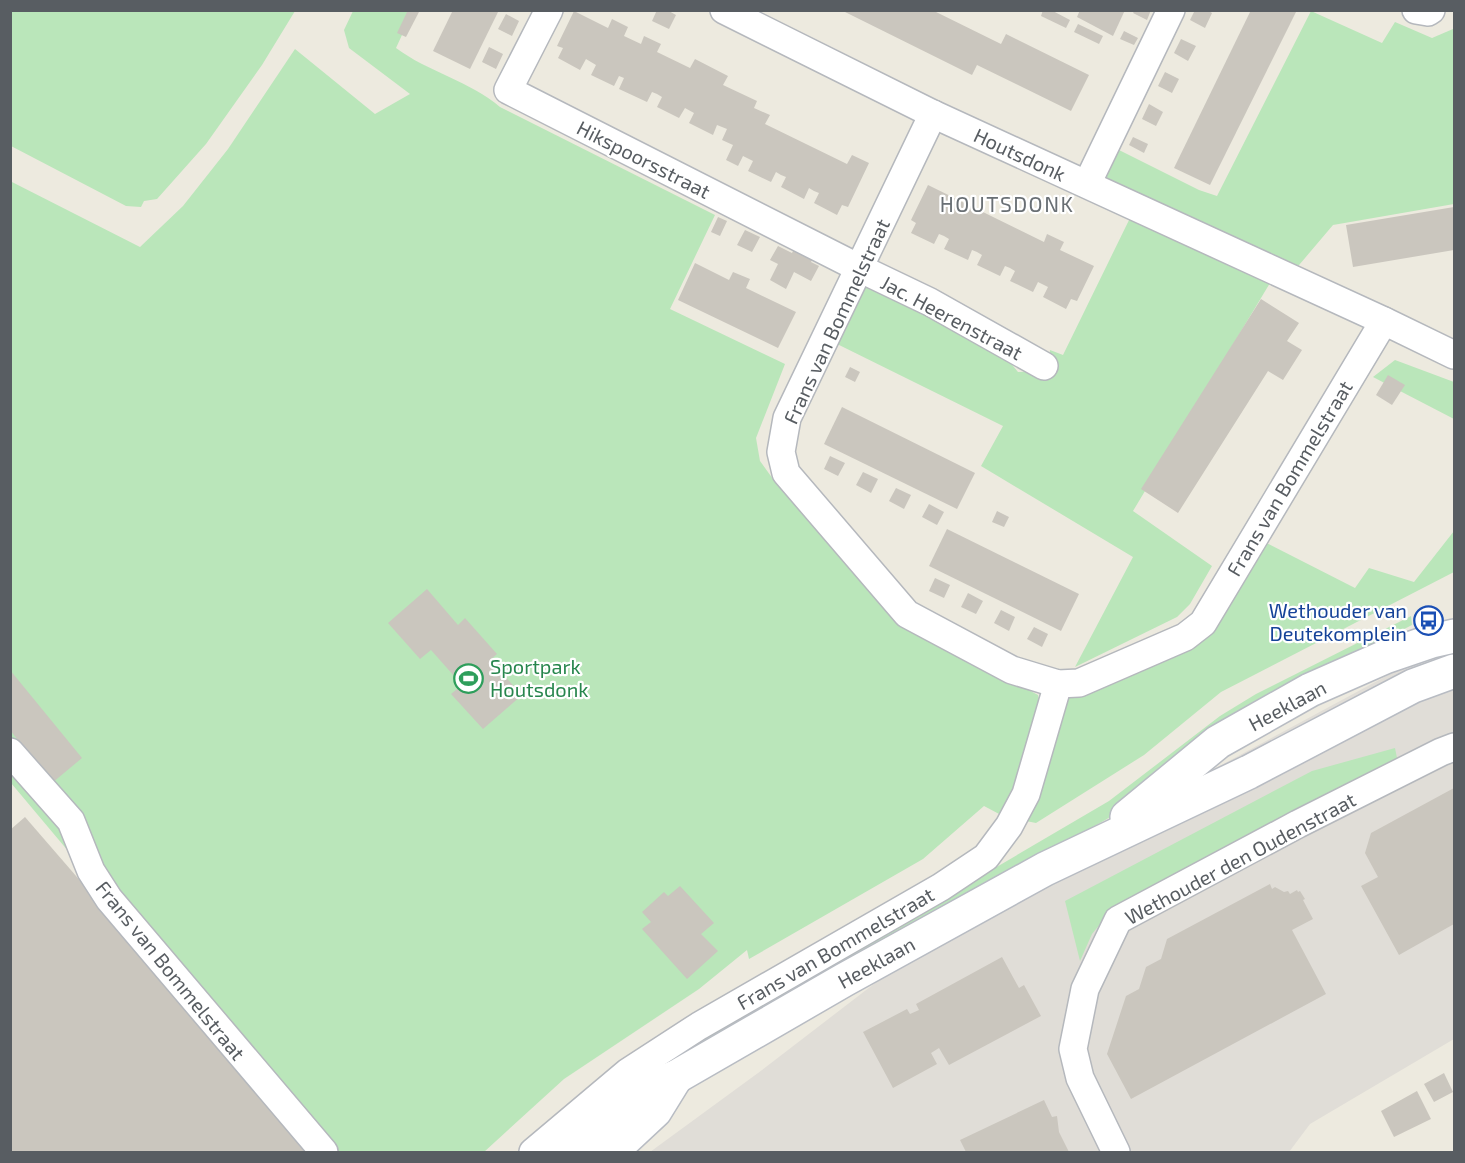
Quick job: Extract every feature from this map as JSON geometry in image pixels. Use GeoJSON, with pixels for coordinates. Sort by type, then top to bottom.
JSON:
{"type":"FeatureCollection","features":[{"type":"Feature","properties":{"kind":"main road","name":"Heeklaan"},"geometry":{"type":"LineString","coordinates":[[1081,854],[1218,742],[1310,690],[1385,657],[1432,640],[1455,636]]}},
{"type":"Feature","properties":{"kind":"main road","name":"Heeklaan"},"geometry":{"type":"LineString","coordinates":[[568,1152],[638,1093],[676,1077],[852,975],[1045,869],[1081,854],[1249,772],[1413,686],[1455,671]]}},
{"type":"Feature","properties":{"kind":"main road","name":"Heeklaan"},"geometry":{"type":"LineString","coordinates":[[611,1152],[655,1111],[676,1077]]}},
{"type":"Feature","properties":{"kind":"street","name":"Hikspoorsstraat"},"geometry":{"type":"LineString","coordinates":[[549,10],[508,90],[859,268]]}},
{"type":"Feature","properties":{"kind":"street"},"geometry":{"type":"LineString","coordinates":[[1087,184],[1171,10]]}},
{"type":"Feature","properties":{"kind":"street"},"geometry":{"type":"LineString","coordinates":[[1416,10],[1428,12],[1431,10]]}},
{"type":"Feature","properties":{"kind":"street","name":"Houtsdonk"},"geometry":{"type":"LineString","coordinates":[[728,12],[933,114],[1384,321]]}},
{"type":"Feature","properties":{"kind":"street","name":"Frans van Bommelstraat"},"geometry":{"type":"LineString","coordinates":[[933,114],[787,418],[782,452],[786,473],[907,614],[1012,670],[1058,684],[1079,683],[1185,637],[1203,623],[1384,321]]}},
{"type":"Feature","properties":{"kind":"street","name":"Jac. Heerenstraat"},"geometry":{"type":"LineString","coordinates":[[859,268],[930,302],[1044,366]]}},
{"type":"Feature","properties":{"kind":"street"},"geometry":{"type":"LineString","coordinates":[[1384,321],[1455,355]]}},
{"type":"Feature","properties":{"kind":"street","name":"Frans van Bommelstraat"},"geometry":{"type":"LineString","coordinates":[[533,1152],[628,1072],[699,1026],[941,887],[986,857],[1009,826],[1026,794],[1058,684]]}},
{"type":"Feature","properties":{"kind":"street","name":"Wethouder den Oudenstraat"},"geometry":{"type":"LineString","coordinates":[[1116,1152],[1080,1078],[1073,1049],[1085,989],[1118,920],[1298,824],[1455,747]]}},
{"type":"Feature","properties":{"kind":"street","name":"Frans van Bommelstraat"},"geometry":{"type":"LineString","coordinates":[[10,752],[71,821],[91,871],[109,899],[324,1152]]}},
{"type":"Feature","properties":{"kind":"shaded area"},"geometry":{"type":"Polygon","coordinates":[[[1454,660],[1454,1039],[1310,1124],[1289,1152],[650,1152],[758,1073],[1012,878],[1405,666],[1454,660]]]}},
{"type":"Feature","properties":{"kind":"green space"},"geometry":{"type":"Polygon","coordinates":[[[10,11],[295,11],[262,65],[206,144],[157,199],[144,201],[141,207],[126,206],[11,146],[10,11]]]}},
{"type":"Feature","properties":{"kind":"green space","name":"Sportpark Houtsdonk"},"geometry":{"type":"Polygon","coordinates":[[[353,11],[413,11],[396,48],[422,64],[476,90],[500,107],[715,215],[670,309],[785,364],[756,438],[760,461],[778,486],[895,618],[1038,695],[1039,700],[1022,773],[1001,815],[984,806],[923,859],[749,959],[747,950],[699,989],[564,1079],[484,1152],[321,1152],[11,783],[10,181],[140,247],[183,206],[228,149],[295,49],[375,114],[410,94],[349,48],[344,30],[353,11]]]}},
{"type":"Feature","properties":{"kind":"green space"},"geometry":{"type":"Polygon","coordinates":[[[1311,11],[1382,43],[1395,22],[1432,38],[1453,29],[1454,26],[1454,204],[1333,225],[1294,271],[1096,174],[1111,146],[1199,190],[1217,196],[1311,11]]]}},
{"type":"Feature","properties":{"kind":"green space"},"geometry":{"type":"Polygon","coordinates":[[[1131,216],[1270,283],[1133,511],[1212,566],[1190,604],[1177,617],[1075,667],[1133,557],[981,466],[1003,426],[831,341],[861,281],[995,344],[1018,372],[1041,371],[1049,363],[1050,350],[1063,355],[1131,216]]]}},
{"type":"Feature","properties":{"kind":"green space"},"geometry":{"type":"Polygon","coordinates":[[[1395,360],[1454,382],[1454,419],[1373,377],[1395,360]]]}},
{"type":"Feature","properties":{"kind":"green space"},"geometry":{"type":"Polygon","coordinates":[[[1454,531],[1454,572],[1221,692],[1144,755],[1036,823],[1026,821],[1067,694],[1183,642],[1253,536],[1355,588],[1369,568],[1414,582],[1454,531]]]}},
{"type":"Feature","properties":{"kind":"green space"},"geometry":{"type":"Polygon","coordinates":[[[1411,616],[1412,625],[1311,677],[1107,819],[818,981],[574,1129],[647,1072],[1109,801],[1220,716],[1256,694],[1411,616]]]}},
{"type":"Feature","properties":{"kind":"green space"},"geometry":{"type":"Polygon","coordinates":[[[1395,748],[1397,758],[1152,887],[1110,912],[1092,934],[1080,961],[1065,901],[1312,771],[1395,748]]]}},
{"type":"Feature","properties":{"kind":"building"},"geometry":{"type":"Polygon","coordinates":[[[408,10],[420,10],[406,37],[397,33],[408,10]]]}},
{"type":"Feature","properties":{"kind":"building"},"geometry":{"type":"Polygon","coordinates":[[[453,10],[499,10],[470,69],[433,51],[453,10]]]}},
{"type":"Feature","properties":{"kind":"building"},"geometry":{"type":"Polygon","coordinates":[[[657,10],[667,10],[676,15],[669,29],[652,21],[657,10]]]}},
{"type":"Feature","properties":{"kind":"building"},"geometry":{"type":"Polygon","coordinates":[[[841,10],[932,10],[1001,44],[1006,34],[1089,75],[1071,111],[977,65],[972,75],[841,10]]]}},
{"type":"Feature","properties":{"kind":"building"},"geometry":{"type":"Polygon","coordinates":[[[1043,10],[1051,10],[1070,20],[1066,28],[1041,16],[1043,10]]]}},
{"type":"Feature","properties":{"kind":"building"},"geometry":{"type":"Polygon","coordinates":[[[1080,10],[1125,10],[1113,36],[1077,17],[1080,10]]]}},
{"type":"Feature","properties":{"kind":"building"},"geometry":{"type":"Polygon","coordinates":[[[1135,10],[1151,10],[1147,20],[1133,13],[1135,10]]]}},
{"type":"Feature","properties":{"kind":"building"},"geometry":{"type":"Polygon","coordinates":[[[1195,10],[1207,10],[1212,13],[1205,28],[1190,20],[1195,10]]]}},
{"type":"Feature","properties":{"kind":"building"},"geometry":{"type":"Polygon","coordinates":[[[1251,10],[1297,10],[1210,185],[1174,168],[1251,10]]]}},
{"type":"Feature","properties":{"kind":"building"},"geometry":{"type":"Polygon","coordinates":[[[574,11],[608,28],[612,19],[628,27],[624,36],[641,44],[644,36],[661,44],[657,52],[690,68],[695,59],[728,76],[723,85],[757,101],[754,108],[770,115],[765,124],[847,164],[852,155],[869,163],[848,207],[842,205],[837,215],[814,203],[819,193],[809,188],[804,199],[781,187],[786,177],[776,172],[771,182],[748,171],[753,161],[743,156],[738,166],[726,160],[733,145],[722,140],[727,129],[717,125],[713,135],[689,123],[694,113],[685,108],[679,118],[657,107],[662,97],[657,94],[652,92],[647,102],[619,89],[624,78],[619,76],[614,86],[591,75],[596,65],[586,59],[580,70],[558,58],[563,48],[557,46],[574,11]]]}},
{"type":"Feature","properties":{"kind":"building"},"geometry":{"type":"Polygon","coordinates":[[[506,14],[519,21],[512,36],[498,29],[506,14]]]}},
{"type":"Feature","properties":{"kind":"building"},"geometry":{"type":"Polygon","coordinates":[[[1078,24],[1103,36],[1099,44],[1074,32],[1078,24]]]}},
{"type":"Feature","properties":{"kind":"building"},"geometry":{"type":"Polygon","coordinates":[[[1124,31],[1138,38],[1134,45],[1120,39],[1124,31]]]}},
{"type":"Feature","properties":{"kind":"building"},"geometry":{"type":"Polygon","coordinates":[[[1181,39],[1196,46],[1188,61],[1174,53],[1181,39]]]}},
{"type":"Feature","properties":{"kind":"building"},"geometry":{"type":"Polygon","coordinates":[[[489,47],[503,54],[496,69],[482,62],[489,47]]]}},
{"type":"Feature","properties":{"kind":"building"},"geometry":{"type":"Polygon","coordinates":[[[1165,72],[1179,79],[1172,93],[1158,86],[1165,72]]]}},
{"type":"Feature","properties":{"kind":"building"},"geometry":{"type":"Polygon","coordinates":[[[1149,104],[1163,112],[1156,126],[1142,119],[1149,104]]]}},
{"type":"Feature","properties":{"kind":"building"},"geometry":{"type":"Polygon","coordinates":[[[1133,137],[1148,144],[1144,153],[1129,145],[1133,137]]]}},
{"type":"Feature","properties":{"kind":"building"},"geometry":{"type":"Polygon","coordinates":[[[928,185],[1044,242],[1047,234],[1064,242],[1060,250],[1094,266],[1077,301],[1071,299],[1066,309],[1043,297],[1048,287],[1038,282],[1033,292],[1010,281],[1015,271],[1010,268],[1005,266],[1000,276],[977,265],[982,255],[977,252],[972,250],[968,260],[944,249],[949,239],[944,236],[939,234],[934,244],[911,233],[916,223],[911,220],[928,185]]]}},
{"type":"Feature","properties":{"kind":"building"},"geometry":{"type":"Polygon","coordinates":[[[1454,207],[1454,250],[1353,267],[1346,225],[1454,207]]]}},
{"type":"Feature","properties":{"kind":"building"},"geometry":{"type":"Polygon","coordinates":[[[718,217],[727,221],[720,236],[711,232],[718,217]]]}},
{"type":"Feature","properties":{"kind":"building"},"geometry":{"type":"Polygon","coordinates":[[[745,230],[760,237],[752,252],[737,245],[745,230]]]}},
{"type":"Feature","properties":{"kind":"building"},"geometry":{"type":"Polygon","coordinates":[[[778,246],[792,253],[795,247],[814,256],[811,262],[819,266],[811,281],[794,272],[786,289],[770,280],[778,264],[770,260],[778,246]]]}},
{"type":"Feature","properties":{"kind":"building"},"geometry":{"type":"Polygon","coordinates":[[[695,263],[729,280],[733,272],[750,279],[746,288],[796,312],[778,348],[678,300],[695,263]]]}},
{"type":"Feature","properties":{"kind":"building"},"geometry":{"type":"Polygon","coordinates":[[[1261,299],[1299,323],[1287,341],[1302,350],[1283,380],[1268,371],[1178,513],[1141,489],[1261,299]]]}},
{"type":"Feature","properties":{"kind":"building"},"geometry":{"type":"Polygon","coordinates":[[[850,367],[860,372],[855,382],[845,377],[850,367]]]}},
{"type":"Feature","properties":{"kind":"building"},"geometry":{"type":"Polygon","coordinates":[[[1388,375],[1405,385],[1392,405],[1376,395],[1388,375]]]}},
{"type":"Feature","properties":{"kind":"building"},"geometry":{"type":"Polygon","coordinates":[[[842,407],[975,473],[957,509],[824,444],[842,407]]]}},
{"type":"Feature","properties":{"kind":"building"},"geometry":{"type":"Polygon","coordinates":[[[830,456],[845,463],[838,476],[824,469],[830,456]]]}},
{"type":"Feature","properties":{"kind":"building"},"geometry":{"type":"Polygon","coordinates":[[[863,472],[878,479],[871,493],[856,485],[863,472]]]}},
{"type":"Feature","properties":{"kind":"building"},"geometry":{"type":"Polygon","coordinates":[[[896,488],[911,495],[904,509],[889,501],[896,488]]]}},
{"type":"Feature","properties":{"kind":"building"},"geometry":{"type":"Polygon","coordinates":[[[929,504],[944,512],[937,525],[922,517],[929,504]]]}},
{"type":"Feature","properties":{"kind":"building"},"geometry":{"type":"Polygon","coordinates":[[[997,511],[1009,517],[1004,527],[992,522],[997,511]]]}},
{"type":"Feature","properties":{"kind":"building"},"geometry":{"type":"Polygon","coordinates":[[[947,529],[1079,594],[1061,631],[929,566],[947,529]]]}},
{"type":"Feature","properties":{"kind":"building"},"geometry":{"type":"Polygon","coordinates":[[[935,578],[950,585],[944,598],[929,591],[935,578]]]}},
{"type":"Feature","properties":{"kind":"building"},"geometry":{"type":"Polygon","coordinates":[[[427,589],[458,625],[465,618],[497,654],[490,660],[522,695],[483,729],[451,694],[462,685],[431,650],[420,659],[388,623],[427,589]]]}},
{"type":"Feature","properties":{"kind":"building"},"geometry":{"type":"Polygon","coordinates":[[[968,593],[983,601],[976,614],[961,607],[968,593]]]}},
{"type":"Feature","properties":{"kind":"building"},"geometry":{"type":"Polygon","coordinates":[[[1001,610],[1015,617],[1009,631],[994,623],[1001,610]]]}},
{"type":"Feature","properties":{"kind":"building"},"geometry":{"type":"Polygon","coordinates":[[[1034,627],[1048,634],[1042,647],[1027,639],[1034,627]]]}},
{"type":"Feature","properties":{"kind":"building"},"geometry":{"type":"Polygon","coordinates":[[[10,670],[82,758],[52,783],[10,730],[10,670]]]}},
{"type":"Feature","properties":{"kind":"building"},"geometry":{"type":"Polygon","coordinates":[[[1454,788],[1454,924],[1399,955],[1361,886],[1378,877],[1365,853],[1371,833],[1454,788]]]}},
{"type":"Feature","properties":{"kind":"building"},"geometry":{"type":"Polygon","coordinates":[[[25,817],[315,1152],[10,1152],[10,830],[25,817]]]}},
{"type":"Feature","properties":{"kind":"building"},"geometry":{"type":"Polygon","coordinates":[[[1270,884],[1272,889],[1275,887],[1284,892],[1288,891],[1290,894],[1297,890],[1300,891],[1305,899],[1303,900],[1313,919],[1292,930],[1326,994],[1131,1099],[1107,1054],[1126,996],[1139,989],[1146,967],[1161,959],[1167,939],[1270,884]]]}},
{"type":"Feature","properties":{"kind":"building"},"geometry":{"type":"Polygon","coordinates":[[[680,886],[714,923],[701,934],[718,951],[687,979],[642,929],[651,922],[642,912],[664,892],[668,896],[680,886]]]}},
{"type":"Feature","properties":{"kind":"building"},"geometry":{"type":"Polygon","coordinates":[[[1002,957],[1019,988],[1024,985],[1041,1016],[949,1065],[939,1048],[931,1053],[937,1064],[893,1088],[863,1032],[907,1009],[910,1014],[919,1010],[916,1004],[1002,957]]]}},
{"type":"Feature","properties":{"kind":"building"},"geometry":{"type":"Polygon","coordinates":[[[1444,1073],[1453,1092],[1434,1102],[1424,1084],[1444,1073]]]}},
{"type":"Feature","properties":{"kind":"building"},"geometry":{"type":"Polygon","coordinates":[[[1417,1091],[1431,1119],[1394,1137],[1381,1111],[1417,1091]]]}},
{"type":"Feature","properties":{"kind":"building"},"geometry":{"type":"Polygon","coordinates":[[[1044,1100],[1052,1117],[1057,1116],[1059,1132],[1069,1152],[966,1152],[960,1140],[1044,1100]]]}},
{"type":"Feature","properties":{"kind":"place","name":"Wethouder van Deutekomplein"},"geometry":{"type":"Point","coordinates":[1428,621]}},
{"type":"Feature","properties":{"kind":"place","name":"Sportpark Houtsdonk"},"geometry":{"type":"Point","coordinates":[469,678]}},
{"type":"Feature","properties":{"kind":"district","name":"HOUTSDONK"},"geometry":{"type":"Point","coordinates":[1007,203]}}]}
